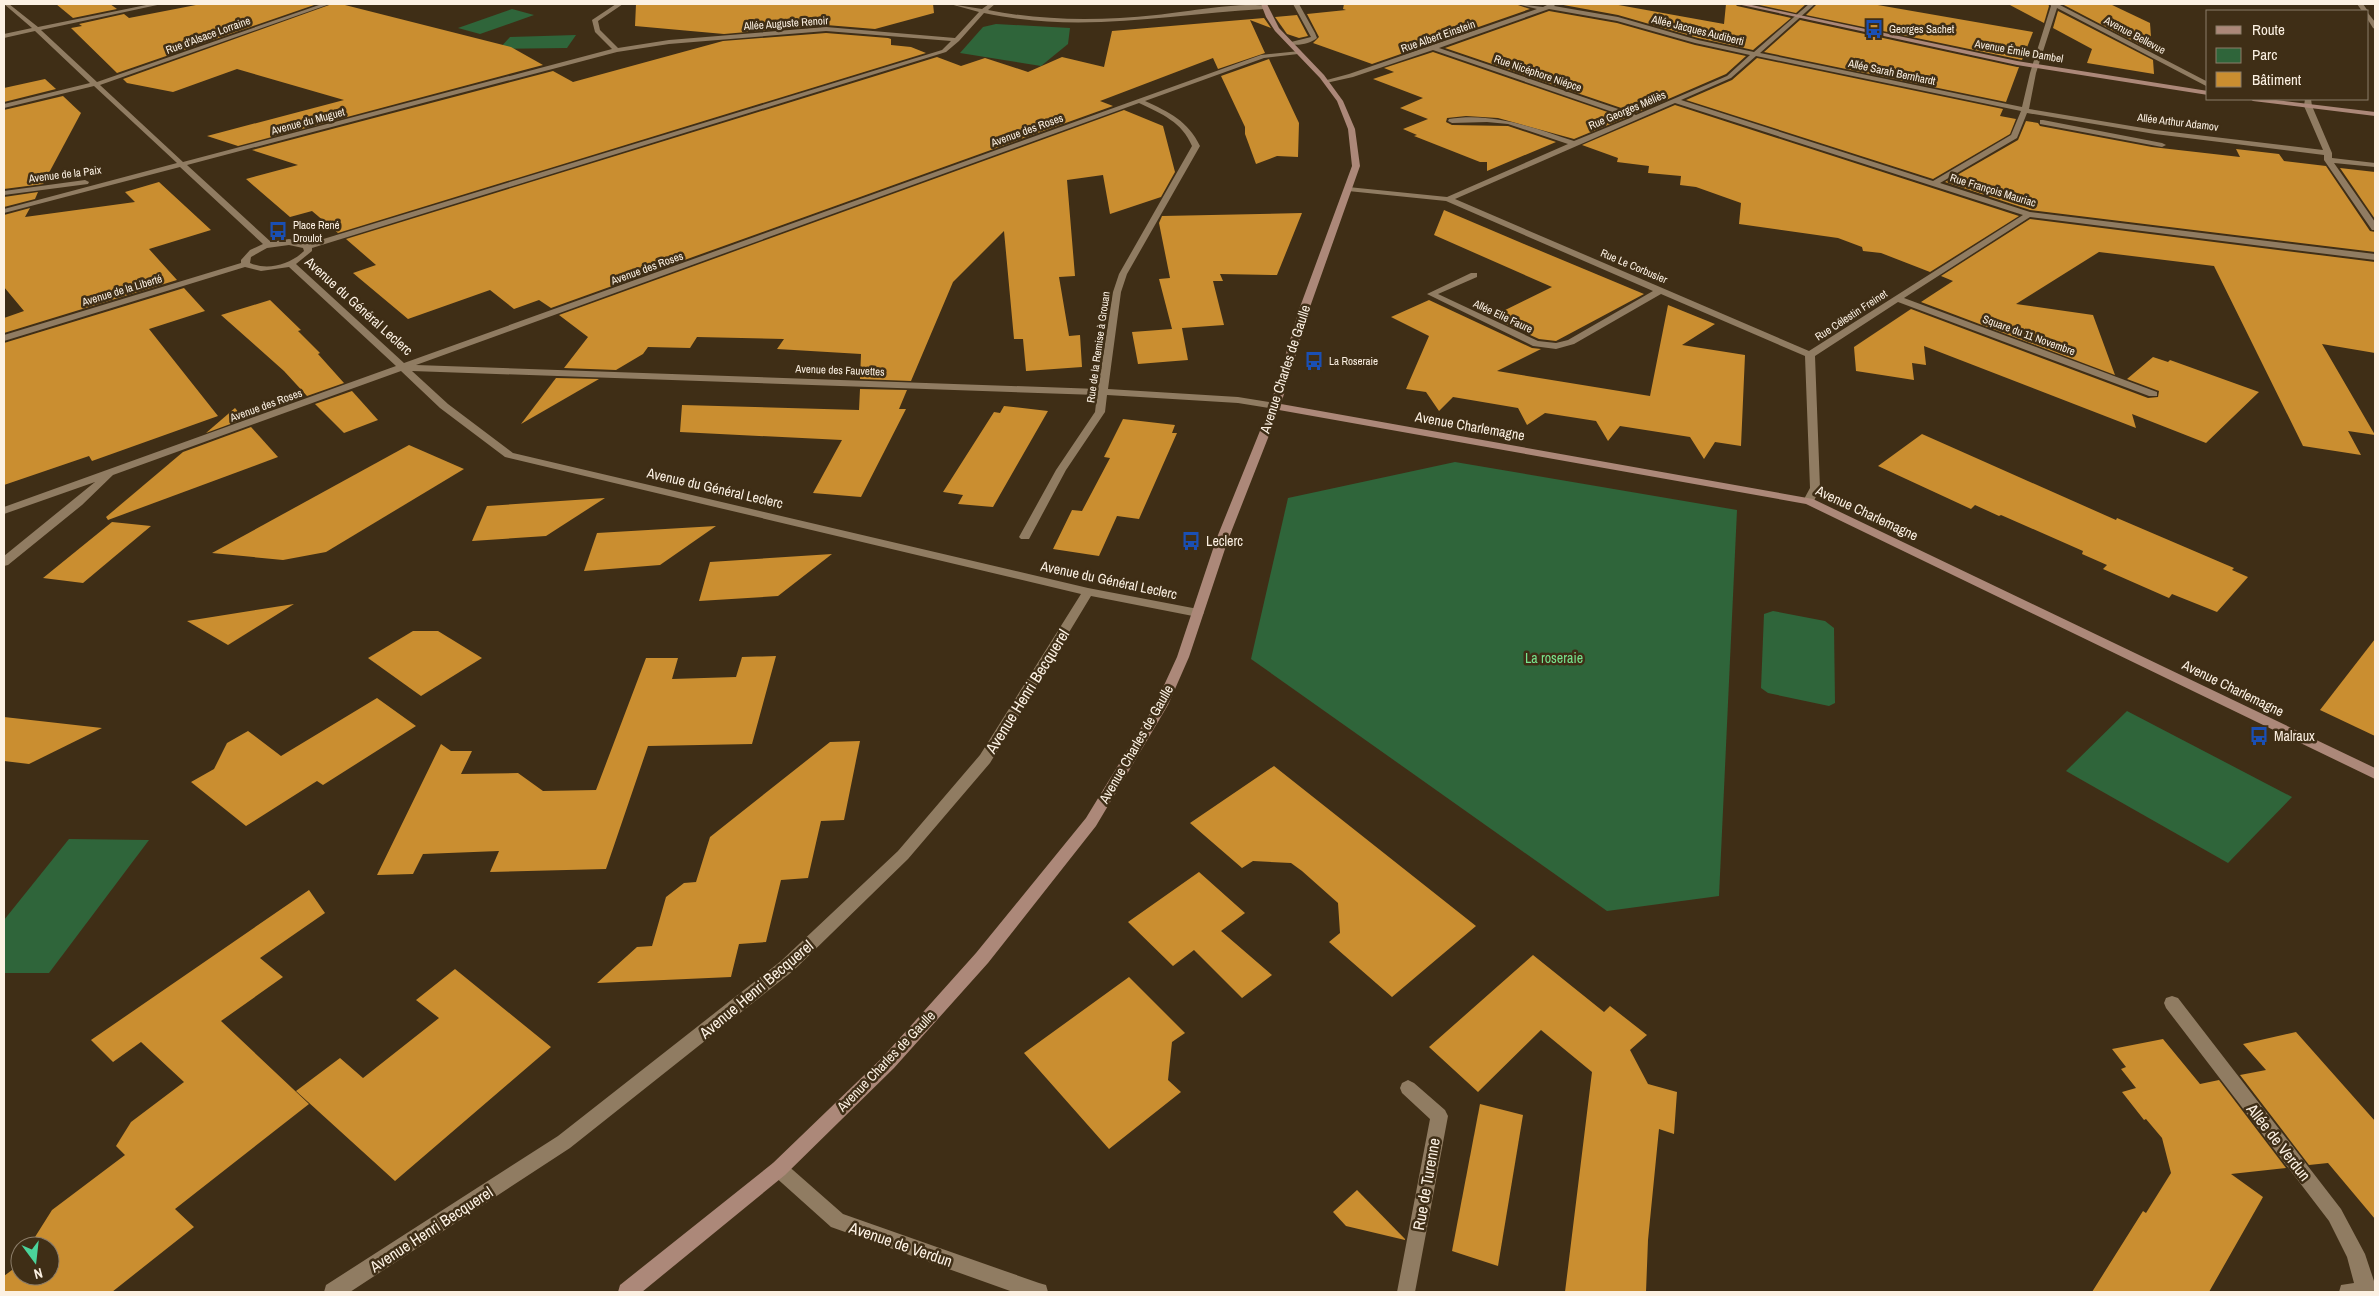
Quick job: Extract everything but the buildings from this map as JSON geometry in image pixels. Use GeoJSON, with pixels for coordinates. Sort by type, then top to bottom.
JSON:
{"type":"FeatureCollection","features":[{"type":"Feature","properties":{"kind":"street"},"geometry":{"type":"LineString","coordinates":[[6,4],[36,29],[269,245]]}},
{"type":"Feature","properties":{"kind":"street"},"geometry":{"type":"LineString","coordinates":[[4,36],[159,4]]}},
{"type":"Feature","properties":{"kind":"street","name":"Rue d'Alsace Lorraine"},"geometry":{"type":"LineString","coordinates":[[4,106],[96,84],[327,4]]}},
{"type":"Feature","properties":{"kind":"street"},"geometry":{"type":"LineString","coordinates":[[617,50],[597,31],[595,20],[620,4]]}},
{"type":"Feature","properties":{"kind":"street"},"geometry":{"type":"LineString","coordinates":[[953,4],[1007,17],[1089,22],[1265,6]]}},
{"type":"Feature","properties":{"kind":"street"},"geometry":{"type":"LineString","coordinates":[[308,247],[305,255],[290,263],[268,268],[250,267],[246,264],[245,260],[252,252],[269,245],[297,243],[308,247],[940,52],[950,48],[982,12],[992,4]]}},
{"type":"Feature","properties":{"kind":"street"},"geometry":{"type":"LineString","coordinates":[[1290,44],[1309,41],[1314,38],[1311,29],[1297,10],[1296,4]]}},
{"type":"Feature","properties":{"kind":"street","name":"Allée Jacques Audiberti"},"geometry":{"type":"LineString","coordinates":[[1520,4],[1618,19],[1698,42],[1755,54]]}},
{"type":"Feature","properties":{"kind":"street","name":"Avenue Émile Dambel"},"geometry":{"type":"LineString","coordinates":[[1740,4],[2036,66],[2206,93]]}},
{"type":"Feature","properties":{"kind":"street","name":"Rue Georges Méliès"},"geometry":{"type":"LineString","coordinates":[[1448,199],[1729,77],[1812,4]]}},
{"type":"Feature","properties":{"kind":"street"},"geometry":{"type":"LineString","coordinates":[[1933,184],[2014,136],[2023,114],[2054,4]]}},
{"type":"Feature","properties":{"kind":"street","name":"Avenue Bellevue"},"geometry":{"type":"LineString","coordinates":[[2054,4],[2206,84]]}},
{"type":"Feature","properties":{"kind":"street","name":"Avenue Charles de Gaulle"},"geometry":{"type":"LineString","coordinates":[[627,1292],[779,1169],[888,1063],[982,958],[1091,822],[1161,705],[1183,657],[1222,540],[1275,406],[1304,307],[1356,166],[1356,144],[1346,109],[1326,81],[1290,44],[1271,21],[1265,6]]}},
{"type":"Feature","properties":{"kind":"street","name":"Rue Albert Einstein"},"geometry":{"type":"LineString","coordinates":[[1326,81],[1351,76],[1548,7]]}},
{"type":"Feature","properties":{"kind":"street","name":"Allée Auguste Renoir"},"geometry":{"type":"LineString","coordinates":[[617,50],[670,42],[826,29],[957,40]]}},
{"type":"Feature","properties":{"kind":"street","name":"Rue Nicéphore Niépce"},"geometry":{"type":"LineString","coordinates":[[1434,48],[1635,117]]}},
{"type":"Feature","properties":{"kind":"street","name":"Avenue du Muguet"},"geometry":{"type":"LineString","coordinates":[[4,210],[184,165],[617,50]]}},
{"type":"Feature","properties":{"kind":"street","name":"Avenue des Roses"},"geometry":{"type":"LineString","coordinates":[[4,511],[405,368],[1263,56],[1298,52]]}},
{"type":"Feature","properties":{"kind":"street","name":"Allée Sarah Bernhardt"},"geometry":{"type":"LineString","coordinates":[[1755,54],[2023,114]]}},
{"type":"Feature","properties":{"kind":"street"},"geometry":{"type":"LineString","coordinates":[[2271,100],[2308,102],[2375,114]]}},
{"type":"Feature","properties":{"kind":"street","name":"Rue de la Remise à Grouan"},"geometry":{"type":"LineString","coordinates":[[1025,537],[1061,470],[1100,412],[1116,299],[1123,274],[1196,146],[1191,132],[1175,117],[1140,101]]}},
{"type":"Feature","properties":{"kind":"street","name":"Rue François Mauriac"},"geometry":{"type":"LineString","coordinates":[[1676,101],[2029,214],[2375,257]]}},
{"type":"Feature","properties":{"kind":"street"},"geometry":{"type":"LineString","coordinates":[[2308,102],[2328,156],[2375,228]]}},
{"type":"Feature","properties":{"kind":"street","name":"Allée Arthur Adamov"},"geometry":{"type":"LineString","coordinates":[[2023,114],[2162,145]]}},
{"type":"Feature","properties":{"kind":"street","name":"Allée Arthur Adamov"},"geometry":{"type":"LineString","coordinates":[[2023,114],[2328,156],[2375,165]]}},
{"type":"Feature","properties":{"kind":"street"},"geometry":{"type":"LineString","coordinates":[[1452,121],[1509,122],[1575,144]]}},
{"type":"Feature","properties":{"kind":"street","name":"Avenue de la Paix"},"geometry":{"type":"LineString","coordinates":[[4,193],[130,177]]}},
{"type":"Feature","properties":{"kind":"street"},"geometry":{"type":"LineString","coordinates":[[1348,189],[1448,199]]}},
{"type":"Feature","properties":{"kind":"street","name":"Rue Le Corbusier"},"geometry":{"type":"LineString","coordinates":[[1448,199],[1810,355]]}},
{"type":"Feature","properties":{"kind":"street","name":"Rue Célestin Freinet"},"geometry":{"type":"LineString","coordinates":[[1809,501],[1815,488],[1810,355],[2029,214]]}},
{"type":"Feature","properties":{"kind":"street","name":"Avenue du Général Leclerc"},"geometry":{"type":"LineString","coordinates":[[290,263],[444,406],[508,455],[1008,574],[1088,592],[1198,613]]}},
{"type":"Feature","properties":{"kind":"street","name":"Avenue de la Liberté"},"geometry":{"type":"LineString","coordinates":[[4,338],[246,264]]}},
{"type":"Feature","properties":{"kind":"street","name":"Allée Elie Faure"},"geometry":{"type":"LineString","coordinates":[[1474,274],[1431,294],[1536,344],[1556,346],[1570,342],[1661,290]]}},
{"type":"Feature","properties":{"kind":"street","name":"Square du 11 Novembre"},"geometry":{"type":"LineString","coordinates":[[1896,299],[2153,394]]}},
{"type":"Feature","properties":{"kind":"street","name":"Avenue des Fauvettes"},"geometry":{"type":"LineString","coordinates":[[405,368],[1103,392],[1238,400],[1275,406]]}},
{"type":"Feature","properties":{"kind":"street","name":"Avenue Charlemagne"},"geometry":{"type":"LineString","coordinates":[[1275,406],[1809,501],[2375,774]]}},
{"type":"Feature","properties":{"kind":"street"},"geometry":{"type":"LineString","coordinates":[[4,562],[78,503],[114,471]]}},
{"type":"Feature","properties":{"kind":"street","name":"Avenue Henri Becquerel"},"geometry":{"type":"LineString","coordinates":[[333,1292],[564,1142],[787,966],[903,855],[985,759],[1088,592]]}},
{"type":"Feature","properties":{"kind":"street","name":"Allée de Verdun"},"geometry":{"type":"LineString","coordinates":[[2172,1003],[2336,1215],[2356,1254],[2362,1292]]}},
{"type":"Feature","properties":{"kind":"street","name":"Rue de Turenne"},"geometry":{"type":"LineString","coordinates":[[1406,1292],[1439,1116],[1408,1088]]}},
{"type":"Feature","properties":{"kind":"street","name":"Avenue de Verdun"},"geometry":{"type":"LineString","coordinates":[[779,1169],[837,1222],[1039,1292]]}},
{"type":"Feature","properties":{"kind":"green space"},"geometry":{"type":"Polygon","coordinates":[[[512,9],[534,15],[480,34],[458,28],[512,9]]]}},
{"type":"Feature","properties":{"kind":"green space"},"geometry":{"type":"Polygon","coordinates":[[[996,24],[1070,28],[1068,44],[1041,66],[960,53],[983,27],[996,24]]]}},
{"type":"Feature","properties":{"kind":"green space"},"geometry":{"type":"Polygon","coordinates":[[[576,35],[567,48],[499,49],[510,37],[576,35]]]}},
{"type":"Feature","properties":{"kind":"green space","name":"La roseraie"},"geometry":{"type":"Polygon","coordinates":[[[1455,462],[1737,510],[1719,896],[1607,911],[1251,659],[1288,498],[1455,462]]]}},
{"type":"Feature","properties":{"kind":"green space"},"geometry":{"type":"Polygon","coordinates":[[[1773,611],[1825,621],[1834,628],[1835,703],[1829,706],[1768,693],[1761,688],[1764,614],[1773,611]]]}},
{"type":"Feature","properties":{"kind":"green space"},"geometry":{"type":"Polygon","coordinates":[[[2127,711],[2292,797],[2228,863],[2066,771],[2127,711]]]}},
{"type":"Feature","properties":{"kind":"green space"},"geometry":{"type":"Polygon","coordinates":[[[69,839],[149,840],[49,973],[4,973],[4,920],[69,839]]]}},
{"type":"Feature","properties":{"kind":"place","name":"Georges Sachet"},"geometry":{"type":"Point","coordinates":[1874,29]}},
{"type":"Feature","properties":{"kind":"place","name":"Place René Droulot"},"geometry":{"type":"Point","coordinates":[278,231]}},
{"type":"Feature","properties":{"kind":"place","name":"La Roseraie"},"geometry":{"type":"Point","coordinates":[1314,361]}},
{"type":"Feature","properties":{"kind":"place","name":"Leclerc"},"geometry":{"type":"Point","coordinates":[1191,541]}},
{"type":"Feature","properties":{"kind":"place","name":"Malraux"},"geometry":{"type":"Point","coordinates":[2259,736]}}]}
